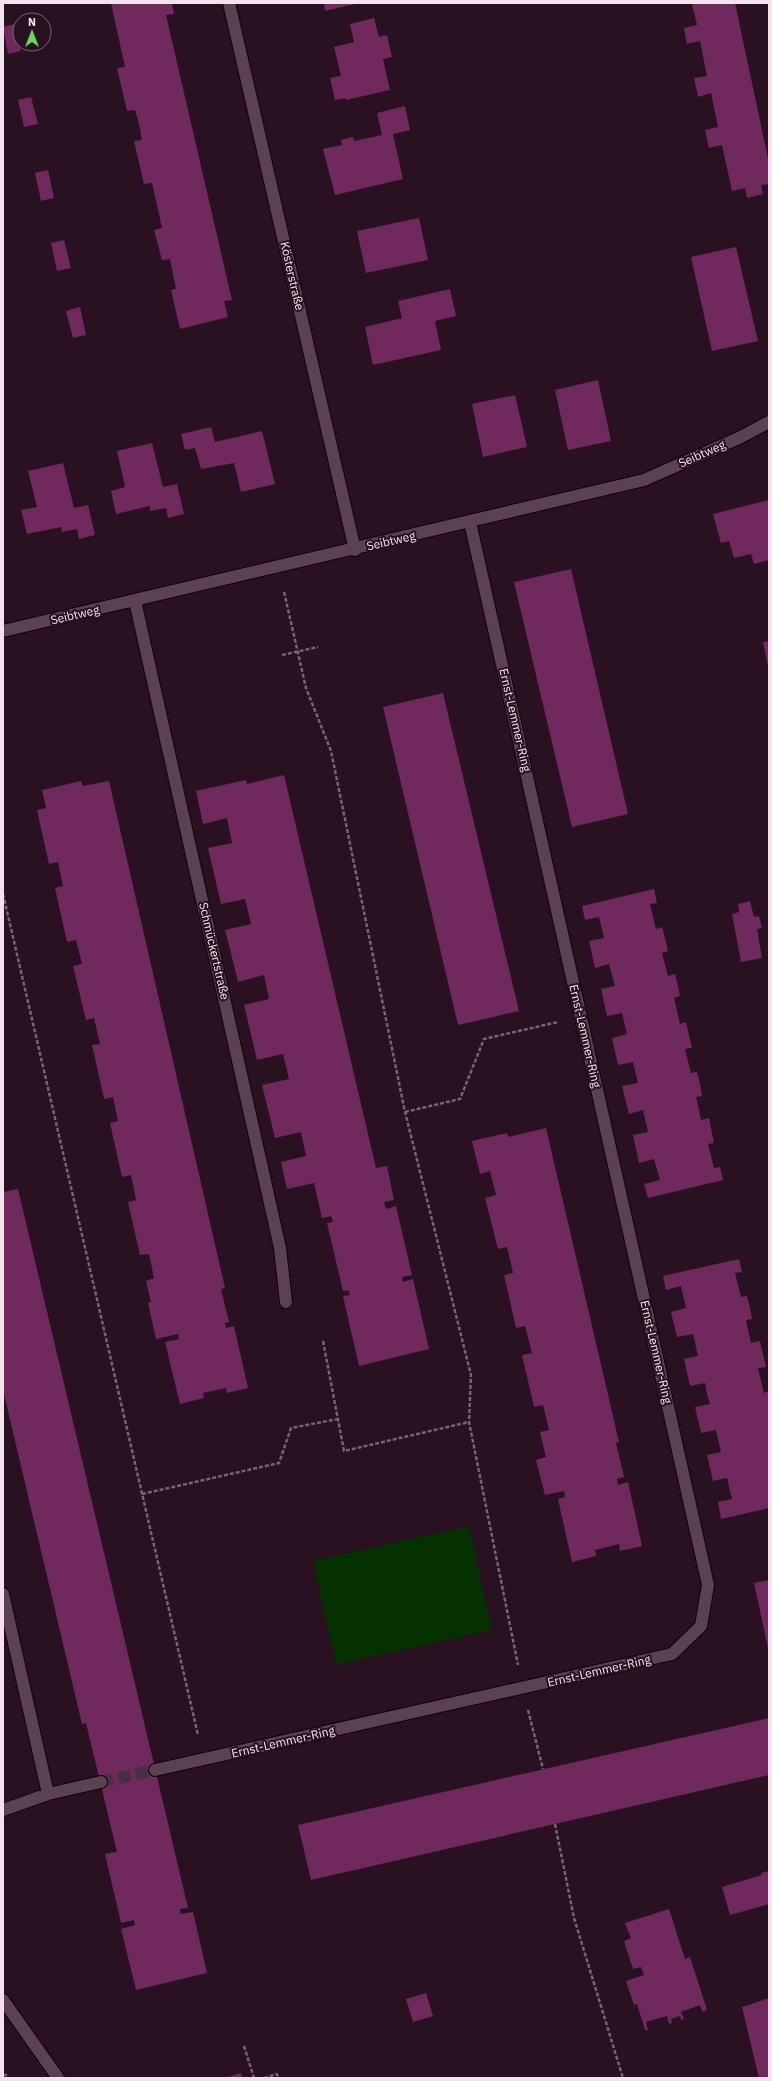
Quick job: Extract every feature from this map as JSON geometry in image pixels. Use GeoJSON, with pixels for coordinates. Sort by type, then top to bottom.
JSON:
{"type":"FeatureCollection","features":[{"type":"Feature","properties":{"kind":"street","name":"Kösterstraße"},"geometry":{"type":"LineString","coordinates":[[229,3],[355,550]]}},
{"type":"Feature","properties":{"kind":"street","name":"Seibtweg"},"geometry":{"type":"LineString","coordinates":[[3,631],[355,550],[644,480],[741,437],[769,422]]}},
{"type":"Feature","properties":{"kind":"street","name":"Ernst-Lemmer-Ring"},"geometry":{"type":"LineString","coordinates":[[155,1770],[672,1654],[701,1626],[708,1585],[470,522]]}},
{"type":"Feature","properties":{"kind":"street","name":"Schmückertstraße"},"geometry":{"type":"LineString","coordinates":[[135,601],[280,1248],[286,1302]]}},
{"type":"Feature","properties":{"kind":"street"},"geometry":{"type":"LineString","coordinates":[[3,1594],[48,1794]]}},
{"type":"Feature","properties":{"kind":"street"},"geometry":{"type":"LineString","coordinates":[[3,1810],[48,1794],[101,1782]]}},
{"type":"Feature","properties":{"kind":"street"},"geometry":{"type":"LineString","coordinates":[[3,2000],[58,2078]]}},
{"type":"Feature","properties":{"kind":"path"},"geometry":{"type":"LineString","coordinates":[[284,592],[306,688],[331,751],[405,1112],[471,1376],[468,1422],[518,1664]]}},
{"type":"Feature","properties":{"kind":"path"},"geometry":{"type":"LineString","coordinates":[[282,655],[318,647]]}},
{"type":"Feature","properties":{"kind":"path"},"geometry":{"type":"LineString","coordinates":[[3,894],[198,1736]]}},
{"type":"Feature","properties":{"kind":"path"},"geometry":{"type":"LineString","coordinates":[[405,1112],[460,1100],[484,1040],[558,1022]]}},
{"type":"Feature","properties":{"kind":"path"},"geometry":{"type":"LineString","coordinates":[[323,1340],[344,1451],[468,1422]]}},
{"type":"Feature","properties":{"kind":"path"},"geometry":{"type":"LineString","coordinates":[[142,1494],[279,1463],[291,1428],[338,1419]]}},
{"type":"Feature","properties":{"kind":"path"},"geometry":{"type":"LineString","coordinates":[[528,1709],[542,1769]]}},
{"type":"Feature","properties":{"kind":"path"},"geometry":{"type":"LineString","coordinates":[[555,1824],[574,1918],[623,2078]]}},
{"type":"Feature","properties":{"kind":"path"},"geometry":{"type":"LineString","coordinates":[[244,2046],[254,2078]]}},
{"type":"Feature","properties":{"kind":"path"},"geometry":{"type":"LineString","coordinates":[[264,2078],[277,2074],[278,2078]]}},
{"type":"Feature","properties":{"kind":"path"},"geometry":{"type":"LineString","coordinates":[[3,2075],[9,2075]]}},
{"type":"Feature","properties":{"kind":"green space"},"geometry":{"type":"Polygon","coordinates":[[[469,1526],[492,1630],[336,1665],[313,1561],[469,1526]]]}},
{"type":"Feature","properties":{"kind":"building"},"geometry":{"type":"Polygon","coordinates":[[[111,3],[172,3],[174,14],[166,15],[232,300],[224,301],[228,317],[180,329],[171,290],[176,289],[170,259],[162,260],[154,230],[162,228],[152,183],[144,184],[134,141],[142,140],[139,124],[135,110],[127,111],[117,68],[125,67],[111,3]]]}},
{"type":"Feature","properties":{"kind":"building"},"geometry":{"type":"Polygon","coordinates":[[[324,3],[355,3],[355,4],[325,11],[324,3]]]}},
{"type":"Feature","properties":{"kind":"building"},"geometry":{"type":"Polygon","coordinates":[[[735,3],[769,163],[769,184],[761,185],[763,194],[747,198],[745,188],[732,191],[722,145],[709,148],[705,130],[718,127],[711,93],[698,97],[694,78],[707,76],[700,41],[687,44],[684,28],[697,25],[692,4],[735,3]]]}},
{"type":"Feature","properties":{"kind":"building"},"geometry":{"type":"Polygon","coordinates":[[[374,18],[379,37],[387,35],[392,57],[383,59],[390,90],[346,100],[346,98],[335,100],[330,78],[341,76],[334,47],[354,42],[350,24],[374,18]]]}},
{"type":"Feature","properties":{"kind":"building"},"geometry":{"type":"Polygon","coordinates":[[[12,25],[12,52],[17,52],[8,54],[3,27],[12,25]]]}},
{"type":"Feature","properties":{"kind":"building"},"geometry":{"type":"Polygon","coordinates":[[[31,97],[38,124],[24,127],[18,100],[31,97]]]}},
{"type":"Feature","properties":{"kind":"building"},"geometry":{"type":"Polygon","coordinates":[[[405,106],[410,130],[393,134],[403,179],[335,195],[323,149],[342,145],[341,140],[353,137],[354,141],[382,135],[377,113],[405,106]]]}},
{"type":"Feature","properties":{"kind":"building"},"geometry":{"type":"Polygon","coordinates":[[[48,170],[54,198],[41,201],[35,173],[48,170]]]}},
{"type":"Feature","properties":{"kind":"building"},"geometry":{"type":"Polygon","coordinates":[[[419,218],[428,260],[366,273],[357,231],[419,218]]]}},
{"type":"Feature","properties":{"kind":"building"},"geometry":{"type":"Polygon","coordinates":[[[64,240],[71,268],[57,271],[51,243],[64,240]]]}},
{"type":"Feature","properties":{"kind":"building"},"geometry":{"type":"Polygon","coordinates":[[[736,247],[758,341],[712,351],[691,257],[736,247]]]}},
{"type":"Feature","properties":{"kind":"building"},"geometry":{"type":"Polygon","coordinates":[[[450,289],[456,316],[435,321],[441,350],[373,365],[365,327],[402,318],[398,301],[450,289]]]}},
{"type":"Feature","properties":{"kind":"building"},"geometry":{"type":"Polygon","coordinates":[[[80,307],[86,335],[73,338],[66,311],[80,307]]]}},
{"type":"Feature","properties":{"kind":"building"},"geometry":{"type":"Polygon","coordinates":[[[598,380],[611,441],[568,450],[555,390],[598,380]]]}},
{"type":"Feature","properties":{"kind":"building"},"geometry":{"type":"Polygon","coordinates":[[[515,395],[527,447],[483,457],[472,404],[515,395]]]}},
{"type":"Feature","properties":{"kind":"building"},"geometry":{"type":"Polygon","coordinates":[[[211,427],[215,442],[262,431],[275,484],[241,492],[234,463],[201,469],[195,448],[185,450],[181,434],[211,427]]]}},
{"type":"Feature","properties":{"kind":"building"},"geometry":{"type":"Polygon","coordinates":[[[152,443],[163,487],[177,484],[184,514],[168,518],[166,508],[150,511],[150,506],[116,514],[111,491],[125,487],[117,451],[152,443]]]}},
{"type":"Feature","properties":{"kind":"building"},"geometry":{"type":"Polygon","coordinates":[[[63,463],[74,508],[88,505],[95,535],[79,539],[77,529],[62,532],[61,527],[27,534],[21,510],[37,507],[28,471],[63,463]]]}},
{"type":"Feature","properties":{"kind":"building"},"geometry":{"type":"Polygon","coordinates":[[[769,500],[769,560],[754,564],[751,554],[734,558],[729,541],[721,543],[713,514],[769,500]]]}},
{"type":"Feature","properties":{"kind":"building"},"geometry":{"type":"Polygon","coordinates":[[[571,569],[628,814],[572,827],[514,582],[571,569]]]}},
{"type":"Feature","properties":{"kind":"building"},"geometry":{"type":"Polygon","coordinates":[[[769,641],[769,666],[768,666],[763,642],[769,641]]]}},
{"type":"Feature","properties":{"kind":"building"},"geometry":{"type":"Polygon","coordinates":[[[443,693],[519,1011],[458,1025],[383,707],[443,693]]]}},
{"type":"Feature","properties":{"kind":"building"},"geometry":{"type":"Polygon","coordinates":[[[284,775],[376,1168],[387,1166],[394,1200],[384,1202],[386,1209],[396,1206],[412,1275],[402,1277],[403,1282],[413,1279],[429,1349],[359,1366],[343,1296],[350,1295],[348,1290],[343,1291],[327,1223],[333,1222],[331,1216],[322,1218],[314,1183],[287,1189],[281,1162],[306,1156],[301,1132],[275,1138],[262,1085],[289,1079],[283,1054],[257,1060],[244,1005],[269,999],[264,975],[238,982],[225,930],[251,924],[245,899],[221,904],[208,848],[232,843],[227,818],[203,824],[196,791],[246,780],[247,784],[284,775]]]}},
{"type":"Feature","properties":{"kind":"building"},"geometry":{"type":"Polygon","coordinates":[[[81,781],[83,786],[109,781],[225,1288],[221,1289],[229,1322],[225,1323],[226,1328],[234,1326],[248,1388],[227,1393],[226,1388],[203,1393],[204,1398],[180,1404],[165,1342],[179,1339],[178,1334],[156,1339],[148,1303],[151,1302],[146,1281],[154,1278],[149,1254],[140,1255],[128,1202],[136,1200],[131,1175],[122,1177],[110,1123],[118,1121],[113,1097],[104,1099],[92,1045],[100,1044],[94,1018],[86,1020],[73,966],[82,964],[76,940],[67,942],[55,888],[63,886],[58,862],[49,864],[37,810],[46,808],[42,790],[81,781]]]}},
{"type":"Feature","properties":{"kind":"building"},"geometry":{"type":"Polygon","coordinates":[[[654,889],[657,903],[650,904],[656,929],[662,927],[665,938],[668,951],[662,953],[668,976],[675,974],[678,986],[680,996],[674,998],[680,1024],[686,1022],[692,1048],[685,1049],[691,1073],[697,1072],[700,1084],[702,1096],[696,1097],[701,1120],[709,1118],[714,1143],[708,1144],[714,1168],[720,1167],[723,1180],[648,1198],[644,1184],[660,1180],[654,1159],[639,1163],[633,1135],[648,1132],[643,1110],[629,1114],[622,1086],[638,1083],[633,1062],[618,1065],[612,1038],[627,1034],[622,1013],[607,1016],[601,989],[615,986],[609,964],[595,968],[589,941],[604,938],[599,917],[585,920],[582,906],[654,889]]]}},
{"type":"Feature","properties":{"kind":"building"},"geometry":{"type":"Polygon","coordinates":[[[750,901],[754,917],[759,916],[762,928],[757,929],[762,958],[741,962],[732,914],[739,912],[738,904],[750,901]]]}},
{"type":"Feature","properties":{"kind":"building"},"geometry":{"type":"Polygon","coordinates":[[[546,1128],[619,1442],[616,1443],[624,1477],[617,1479],[618,1485],[628,1482],[642,1546],[620,1551],[619,1544],[595,1550],[596,1556],[572,1562],[558,1499],[565,1497],[564,1491],[545,1495],[536,1460],[546,1457],[540,1432],[549,1430],[543,1405],[534,1407],[522,1355],[532,1353],[525,1326],[516,1328],[504,1275],[513,1273],[507,1247],[498,1249],[485,1198],[496,1195],[490,1171],[480,1174],[472,1141],[507,1133],[508,1137],[546,1128]]]}},
{"type":"Feature","properties":{"kind":"building"},"geometry":{"type":"Polygon","coordinates":[[[18,1189],[188,1908],[180,1909],[181,1914],[193,1912],[207,1973],[136,1990],[121,1929],[135,1925],[134,1920],[121,1923],[105,1854],[117,1852],[86,1723],[82,1724],[3,1390],[3,1192],[18,1189]]]}},
{"type":"Feature","properties":{"kind":"building"},"geometry":{"type":"Polygon","coordinates":[[[739,1259],[742,1272],[735,1273],[741,1297],[747,1296],[750,1308],[752,1319],[746,1320],[751,1343],[760,1341],[766,1367],[758,1368],[764,1393],[769,1391],[769,1508],[721,1519],[718,1502],[732,1499],[727,1478],[713,1481],[707,1455],[721,1452],[716,1430],[701,1433],[695,1407],[710,1404],[705,1383],[690,1386],[684,1359],[698,1356],[693,1334],[677,1337],[671,1312],[686,1308],[681,1286],[666,1290],[663,1276],[739,1259]]]}},
{"type":"Feature","properties":{"kind":"building"},"geometry":{"type":"Polygon","coordinates":[[[769,1580],[769,1648],[768,1648],[754,1583],[769,1580]]]}},
{"type":"Feature","properties":{"kind":"building"},"geometry":{"type":"Polygon","coordinates":[[[769,1718],[769,1775],[311,1880],[298,1825],[769,1718]]]}},
{"type":"Feature","properties":{"kind":"building"},"geometry":{"type":"Polygon","coordinates":[[[769,1871],[769,1904],[730,1915],[722,1887],[762,1875],[761,1873],[769,1871]]]}},
{"type":"Feature","properties":{"kind":"building"},"geometry":{"type":"Polygon","coordinates":[[[669,1909],[685,1959],[690,1957],[707,2010],[702,2012],[700,2005],[681,2012],[684,2019],[681,2020],[680,2016],[671,2019],[672,2023],[669,2024],[667,2016],[646,2022],[648,2030],[645,2030],[637,2004],[634,2005],[626,1981],[644,1975],[641,1967],[633,1969],[624,1941],[631,1938],[625,1923],[669,1909]]]}},
{"type":"Feature","properties":{"kind":"building"},"geometry":{"type":"Polygon","coordinates":[[[426,1993],[433,2016],[413,2022],[406,1999],[426,1993]]]}},
{"type":"Feature","properties":{"kind":"building"},"geometry":{"type":"Polygon","coordinates":[[[769,1998],[769,2077],[759,2078],[742,2007],[769,1998]]]}},
{"type":"Feature","properties":{"kind":"building"},"geometry":{"type":"Polygon","coordinates":[[[241,2073],[243,2078],[225,2078],[241,2073]]]}},
{"type":"Feature","properties":{"kind":"tunnel"},"geometry":{"type":"LineString","coordinates":[[101,1782],[155,1770]]}}]}
